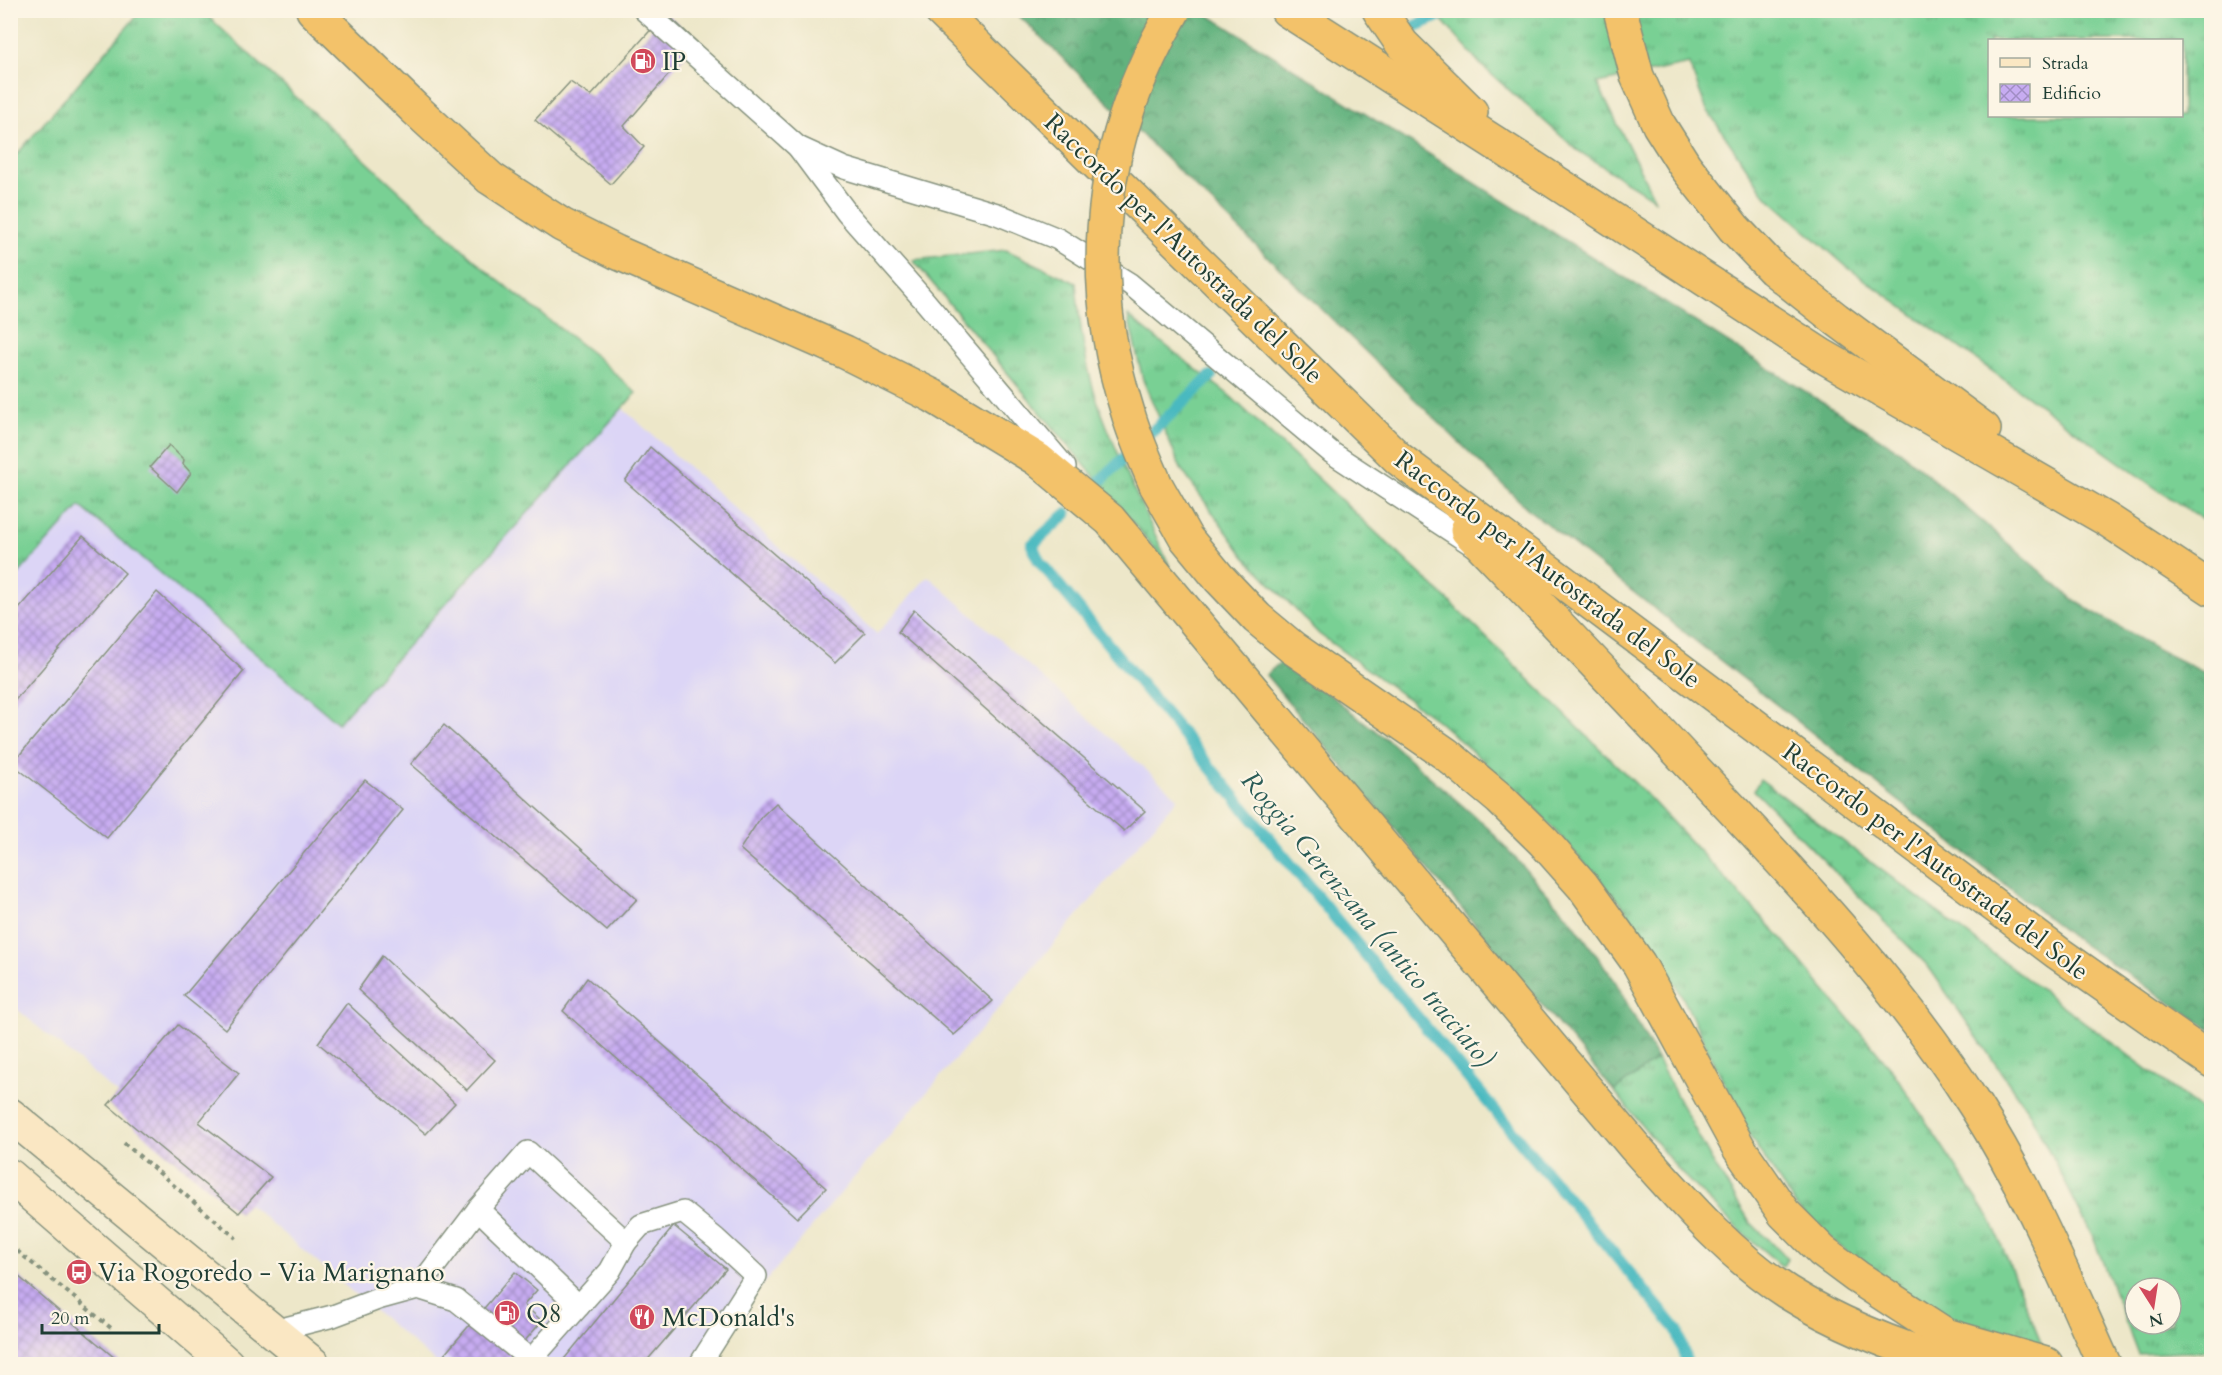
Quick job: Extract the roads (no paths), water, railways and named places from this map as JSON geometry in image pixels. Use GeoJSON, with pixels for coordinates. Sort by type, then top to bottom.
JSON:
{"type":"FeatureCollection","features":[{"type":"Feature","properties":{"kind":"highway"},"geometry":{"type":"LineString","coordinates":[[314,10],[412,107],[490,178],[553,219],[616,252],[845,352],[933,396],[1037,459],[1110,520],[1634,1146],[1706,1225],[1786,1291],[1832,1317],[1896,1347],[1955,1365]]}},
{"type":"Feature","properties":{"kind":"highway","name":"Raccordo per l'Autostrada del Sole"},"geometry":{"type":"LineString","coordinates":[[940,10],[1399,459],[2058,954],[2211,1060]]}},
{"type":"Feature","properties":{"kind":"highway"},"geometry":{"type":"LineString","coordinates":[[1174,10],[1139,81],[1118,137],[1106,201],[1102,253],[1112,354],[1128,414],[1156,485],[1186,538],[1219,578],[1257,618],[1293,648],[1446,754],[1491,791],[1543,841],[1583,886],[1639,964],[1739,1148],[1784,1214],[1822,1251],[1946,1335],[2046,1365]]}},
{"type":"Feature","properties":{"kind":"highway"},"geometry":{"type":"LineString","coordinates":[[1287,10],[1821,355],[2106,519]]}},
{"type":"Feature","properties":{"kind":"highway"},"geometry":{"type":"LineString","coordinates":[[1379,10],[1402,44],[1517,157]]}},
{"type":"Feature","properties":{"kind":"highway"},"geometry":{"type":"LineString","coordinates":[[1620,10],[1637,76],[1659,125],[1685,166],[1734,228],[1773,269],[1836,319],[2106,519],[2211,589]]}},
{"type":"Feature","properties":{"kind":"highway"},"geometry":{"type":"LineString","coordinates":[[1399,459],[1811,892],[1869,960],[1923,1030],[1976,1107],[2014,1173],[2104,1365]]}},
{"type":"Feature","properties":{"kind":"street"},"geometry":{"type":"LineString","coordinates":[[10,1114],[313,1365]]}},
{"type":"Feature","properties":{"kind":"street"},"geometry":{"type":"LineString","coordinates":[[10,1176],[226,1365]]}},
{"type":"Feature","properties":{"kind":"lane"},"geometry":{"type":"LineString","coordinates":[[644,10],[798,147],[847,213],[1110,520]]}},
{"type":"Feature","properties":{"kind":"lane"},"geometry":{"type":"LineString","coordinates":[[798,147],[844,168],[998,214],[1058,239],[1130,284],[1332,453],[1497,561]]}},
{"type":"Feature","properties":{"kind":"lane"},"geometry":{"type":"LineString","coordinates":[[418,1288],[477,1209],[528,1152],[626,1242]]}},
{"type":"Feature","properties":{"kind":"lane"},"geometry":{"type":"LineString","coordinates":[[477,1209],[579,1306]]}},
{"type":"Feature","properties":{"kind":"lane"},"geometry":{"type":"LineString","coordinates":[[274,1331],[333,1316],[378,1299],[418,1288],[456,1300],[530,1362],[610,1271],[626,1242],[641,1225],[683,1212],[756,1276],[700,1365]]}},
{"type":"Feature","properties":{"kind":"waterway","name":"Roggia Gerenzana (antico tracciato)"},"geometry":{"type":"LineString","coordinates":[[1416,26],[1451,10]]}},
{"type":"Feature","properties":{"kind":"waterway","name":"Roggia Gerenzana (antico tracciato)"},"geometry":{"type":"LineString","coordinates":[[1098,483],[1211,376]]}},
{"type":"Feature","properties":{"kind":"waterway","name":"Roggia Gerenzana (antico tracciato)"},"geometry":{"type":"LineString","coordinates":[[1066,514],[1032,545],[1039,561],[1677,1330],[1687,1364]]}},
{"type":"Feature","properties":{"kind":"place","name":"IP"},"geometry":{"type":"Point","coordinates":[643,61]}},
{"type":"Feature","properties":{"kind":"place","name":"Via Rogoredo - Via Marignano"},"geometry":{"type":"Point","coordinates":[79,1272]}},
{"type":"Feature","properties":{"kind":"place","name":"Q8"},"geometry":{"type":"Point","coordinates":[507,1313]}},
{"type":"Feature","properties":{"kind":"place","name":"McDonald's"},"geometry":{"type":"Point","coordinates":[642,1317]}}]}
